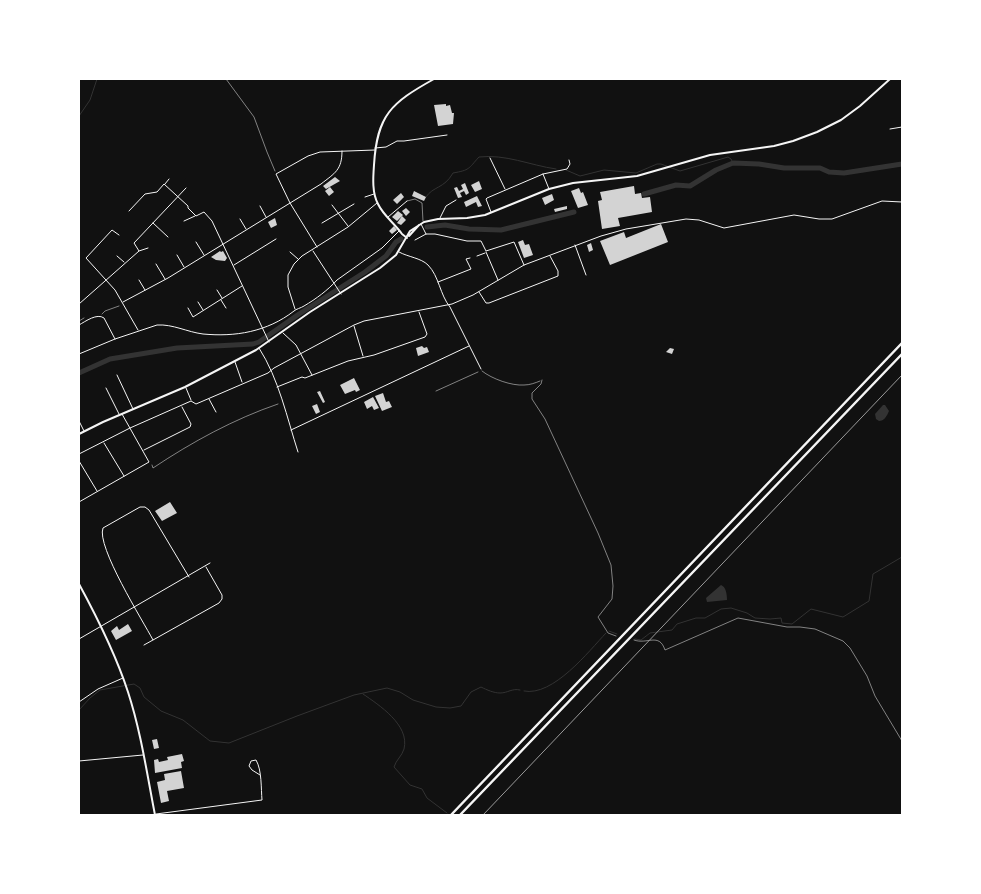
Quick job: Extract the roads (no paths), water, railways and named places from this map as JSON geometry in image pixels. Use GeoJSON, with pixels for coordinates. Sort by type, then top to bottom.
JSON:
{"type":"FeatureCollection","features":[{"type":"Feature","properties":{"kind":"highway"},"geometry":{"type":"LineString","coordinates":[[451,815],[902,343]]}},
{"type":"Feature","properties":{"kind":"highway"},"geometry":{"type":"LineString","coordinates":[[460,815],[902,354]]}},
{"type":"Feature","properties":{"kind":"main road"},"geometry":{"type":"LineString","coordinates":[[407,238],[377,203],[374,194],[373,174],[375,149],[380,128],[390,110],[409,94],[434,79]]}},
{"type":"Feature","properties":{"kind":"main road"},"geometry":{"type":"LineString","coordinates":[[79,434],[185,387],[259,348],[340,292],[380,268],[398,251],[410,231],[422,223],[440,218],[473,217],[491,213],[549,189],[583,181],[637,176],[710,155],[774,146],[809,135],[834,124],[854,111],[890,79]]}},
{"type":"Feature","properties":{"kind":"main road"},"geometry":{"type":"LineString","coordinates":[[79,584],[101,627],[129,694],[144,755],[155,815]]}},
{"type":"Feature","properties":{"kind":"street"},"geometry":{"type":"LineString","coordinates":[[890,129],[902,126]]}},
{"type":"Feature","properties":{"kind":"street"},"geometry":{"type":"LineString","coordinates":[[317,248],[290,203],[276,174],[308,156],[320,152],[375,149],[388,146],[392,142],[397,141],[447,135]]}},
{"type":"Feature","properties":{"kind":"street"},"geometry":{"type":"LineString","coordinates":[[123,303],[146,291],[321,184],[341,166],[342,151]]}},
{"type":"Feature","properties":{"kind":"street"},"geometry":{"type":"LineString","coordinates":[[490,158],[505,190]]}},
{"type":"Feature","properties":{"kind":"street"},"geometry":{"type":"LineString","coordinates":[[491,213],[486,199],[544,174],[568,168],[569,160]]}},
{"type":"Feature","properties":{"kind":"street"},"geometry":{"type":"LineString","coordinates":[[544,174],[549,189]]}},
{"type":"Feature","properties":{"kind":"street"},"geometry":{"type":"LineString","coordinates":[[130,211],[145,194],[156,192],[169,179]]}},
{"type":"Feature","properties":{"kind":"street"},"geometry":{"type":"LineString","coordinates":[[164,184],[196,216]]}},
{"type":"Feature","properties":{"kind":"street"},"geometry":{"type":"LineString","coordinates":[[139,251],[134,243],[186,188]]}},
{"type":"Feature","properties":{"kind":"street"},"geometry":{"type":"LineString","coordinates":[[365,197],[374,194]]}},
{"type":"Feature","properties":{"kind":"street"},"geometry":{"type":"LineString","coordinates":[[440,218],[446,206],[456,200]]}},
{"type":"Feature","properties":{"kind":"street"},"geometry":{"type":"LineString","coordinates":[[388,216],[408,201]]}},
{"type":"Feature","properties":{"kind":"street"},"geometry":{"type":"LineString","coordinates":[[185,387],[191,401],[196,404],[271,371],[354,325],[364,321],[448,305],[479,292],[524,265],[575,245],[626,229],[677,219],[694,219],[724,228],[794,215],[832,219],[882,201],[902,202]]}},
{"type":"Feature","properties":{"kind":"street"},"geometry":{"type":"LineString","coordinates":[[294,310],[288,287],[288,275],[291,268],[298,260],[348,227],[377,203]]}},
{"type":"Feature","properties":{"kind":"street"},"geometry":{"type":"LineString","coordinates":[[322,223],[354,204]]}},
{"type":"Feature","properties":{"kind":"street"},"geometry":{"type":"LineString","coordinates":[[332,205],[348,227]]}},
{"type":"Feature","properties":{"kind":"street"},"geometry":{"type":"LineString","coordinates":[[260,206],[266,217]]}},
{"type":"Feature","properties":{"kind":"street"},"geometry":{"type":"LineString","coordinates":[[184,221],[204,212],[212,221],[268,341]]}},
{"type":"Feature","properties":{"kind":"street"},"geometry":{"type":"LineString","coordinates":[[240,219],[246,230]]}},
{"type":"Feature","properties":{"kind":"street"},"geometry":{"type":"LineString","coordinates":[[153,222],[168,236]]}},
{"type":"Feature","properties":{"kind":"street"},"geometry":{"type":"LineString","coordinates":[[422,223],[426,234]]}},
{"type":"Feature","properties":{"kind":"street"},"geometry":{"type":"LineString","coordinates":[[119,235],[112,230],[86,258],[123,303],[138,331]]}},
{"type":"Feature","properties":{"kind":"street"},"geometry":{"type":"LineString","coordinates":[[79,354],[115,339],[162,324],[195,333],[222,335],[240,334],[263,328],[306,305],[382,248],[399,230]]}},
{"type":"Feature","properties":{"kind":"street"},"geometry":{"type":"LineString","coordinates":[[415,240],[426,234],[467,241],[481,241],[498,280]]}},
{"type":"Feature","properties":{"kind":"street"},"geometry":{"type":"LineString","coordinates":[[233,265],[276,239]]}},
{"type":"Feature","properties":{"kind":"street"},"geometry":{"type":"LineString","coordinates":[[196,242],[204,255]]}},
{"type":"Feature","properties":{"kind":"street"},"geometry":{"type":"LineString","coordinates":[[476,256],[514,242],[524,265]]}},
{"type":"Feature","properties":{"kind":"street"},"geometry":{"type":"LineString","coordinates":[[575,245],[586,275]]}},
{"type":"Feature","properties":{"kind":"street"},"geometry":{"type":"LineString","coordinates":[[79,304],[139,251],[148,248]]}},
{"type":"Feature","properties":{"kind":"street"},"geometry":{"type":"LineString","coordinates":[[312,250],[340,292]]}},
{"type":"Feature","properties":{"kind":"street"},"geometry":{"type":"LineString","coordinates":[[398,251],[408,257],[428,264],[444,300],[481,370]]}},
{"type":"Feature","properties":{"kind":"street"},"geometry":{"type":"LineString","coordinates":[[290,252],[298,260]]}},
{"type":"Feature","properties":{"kind":"street"},"geometry":{"type":"LineString","coordinates":[[176,255],[184,268]]}},
{"type":"Feature","properties":{"kind":"street"},"geometry":{"type":"LineString","coordinates":[[479,292],[486,303],[489,303],[558,276],[558,271],[550,255]]}},
{"type":"Feature","properties":{"kind":"street"},"geometry":{"type":"LineString","coordinates":[[117,256],[125,263]]}},
{"type":"Feature","properties":{"kind":"street"},"geometry":{"type":"LineString","coordinates":[[437,282],[470,268],[466,259],[470,258]]}},
{"type":"Feature","properties":{"kind":"street"},"geometry":{"type":"LineString","coordinates":[[156,264],[165,279]]}},
{"type":"Feature","properties":{"kind":"street"},"geometry":{"type":"LineString","coordinates":[[139,280],[146,291]]}},
{"type":"Feature","properties":{"kind":"street"},"geometry":{"type":"LineString","coordinates":[[188,308],[194,317],[243,286]]}},
{"type":"Feature","properties":{"kind":"street"},"geometry":{"type":"LineString","coordinates":[[217,290],[226,308]]}},
{"type":"Feature","properties":{"kind":"street"},"geometry":{"type":"LineString","coordinates":[[198,302],[204,310]]}},
{"type":"Feature","properties":{"kind":"street"},"geometry":{"type":"LineString","coordinates":[[277,387],[348,361],[381,353],[425,337],[427,334],[419,311]]}},
{"type":"Feature","properties":{"kind":"street"},"geometry":{"type":"LineString","coordinates":[[79,324],[102,316],[115,339]]}},
{"type":"Feature","properties":{"kind":"street"},"geometry":{"type":"LineString","coordinates":[[354,325],[363,357]]}},
{"type":"Feature","properties":{"kind":"street"},"geometry":{"type":"LineString","coordinates":[[283,333],[302,354],[312,375]]}},
{"type":"Feature","properties":{"kind":"street"},"geometry":{"type":"LineString","coordinates":[[291,430],[469,346]]}},
{"type":"Feature","properties":{"kind":"street"},"geometry":{"type":"LineString","coordinates":[[259,348],[271,371],[298,452]]}},
{"type":"Feature","properties":{"kind":"street"},"geometry":{"type":"LineString","coordinates":[[235,362],[243,383]]}},
{"type":"Feature","properties":{"kind":"street"},"geometry":{"type":"LineString","coordinates":[[117,375],[134,410]]}},
{"type":"Feature","properties":{"kind":"street"},"geometry":{"type":"LineString","coordinates":[[79,502],[149,462],[106,388]]}},
{"type":"Feature","properties":{"kind":"street"},"geometry":{"type":"LineString","coordinates":[[209,399],[216,412]]}},
{"type":"Feature","properties":{"kind":"street"},"geometry":{"type":"LineString","coordinates":[[79,454],[130,428],[191,401]]}},
{"type":"Feature","properties":{"kind":"street"},"geometry":{"type":"LineString","coordinates":[[143,450],[190,427],[191,424],[182,406]]}},
{"type":"Feature","properties":{"kind":"street"},"geometry":{"type":"LineString","coordinates":[[79,421],[84,431]]}},
{"type":"Feature","properties":{"kind":"street"},"geometry":{"type":"LineString","coordinates":[[104,442],[125,476]]}},
{"type":"Feature","properties":{"kind":"street"},"geometry":{"type":"LineString","coordinates":[[79,461],[97,492]]}},
{"type":"Feature","properties":{"kind":"street"},"geometry":{"type":"LineString","coordinates":[[153,640],[118,577],[101,534],[103,528],[140,507],[146,507],[189,576]]}},
{"type":"Feature","properties":{"kind":"street"},"geometry":{"type":"LineString","coordinates":[[79,638],[210,563]]}},
{"type":"Feature","properties":{"kind":"street"},"geometry":{"type":"LineString","coordinates":[[144,645],[220,603],[222,595],[206,567]]}},
{"type":"Feature","properties":{"kind":"street"},"geometry":{"type":"LineString","coordinates":[[79,702],[98,689],[124,679]]}},
{"type":"Feature","properties":{"kind":"street"},"geometry":{"type":"LineString","coordinates":[[79,761],[144,755]]}},
{"type":"Feature","properties":{"kind":"street"},"geometry":{"type":"LineString","coordinates":[[155,815],[262,800],[260,775],[257,761],[250,761],[249,766],[260,775]]}},
{"type":"Feature","properties":{"kind":"lane"},"geometry":{"type":"LineString","coordinates":[[408,201],[415,199],[422,203],[422,223]]}},
{"type":"Feature","properties":{"kind":"waterway"},"geometry":{"type":"LineString","coordinates":[[79,116],[90,100],[97,79]]}},
{"type":"Feature","properties":{"kind":"waterway"},"geometry":{"type":"LineString","coordinates":[[426,197],[446,182],[453,173],[468,168],[479,157],[508,158],[556,169]]}},
{"type":"Feature","properties":{"kind":"waterway"},"geometry":{"type":"LineString","coordinates":[[566,170],[580,176],[604,170],[636,173],[657,164],[680,171],[728,157],[733,163]]}},
{"type":"Feature","properties":{"kind":"waterway"},"geometry":{"type":"LineString","coordinates":[[644,194],[676,185],[690,186],[716,170],[733,163],[759,164],[784,168],[820,168],[829,172],[844,173],[902,164]]}},
{"type":"Feature","properties":{"kind":"waterway"},"geometry":{"type":"LineString","coordinates":[[427,227],[445,225],[469,229],[501,230],[574,212]]}},
{"type":"Feature","properties":{"kind":"waterway"},"geometry":{"type":"LineString","coordinates":[[79,373],[110,359],[177,348],[253,344],[259,342],[365,272],[386,256],[396,242],[401,239]]}},
{"type":"Feature","properties":{"kind":"waterway"},"geometry":{"type":"LineString","coordinates":[[635,639],[641,640],[650,633],[672,630],[677,624],[696,618],[705,618],[721,609],[731,608],[747,613],[755,618],[781,618],[782,623],[792,624],[811,609],[843,617],[869,601],[873,574],[902,557]]}},
{"type":"Feature","properties":{"kind":"waterway"},"geometry":{"type":"LineString","coordinates":[[609,631],[617,634]]}},
{"type":"Feature","properties":{"kind":"waterway"},"geometry":{"type":"LineString","coordinates":[[524,691],[535,691],[547,687],[558,680],[570,671],[606,633]]}},
{"type":"Feature","properties":{"kind":"waterway"},"geometry":{"type":"LineString","coordinates":[[79,710],[100,690],[134,684],[140,688],[144,697],[161,711],[183,720],[210,741],[229,743],[354,695],[387,688],[400,692],[413,700],[436,707],[450,708],[461,706],[471,692],[481,687],[498,693],[520,690]]}},
{"type":"Feature","properties":{"kind":"waterway"},"geometry":{"type":"LineString","coordinates":[[363,694],[385,710],[398,724],[402,732],[405,740],[404,749],[394,767],[410,785],[422,789],[427,798],[447,813]]}},
{"type":"Feature","properties":{"kind":"railway"},"geometry":{"type":"LineString","coordinates":[[483,815],[902,375]]}}]}
